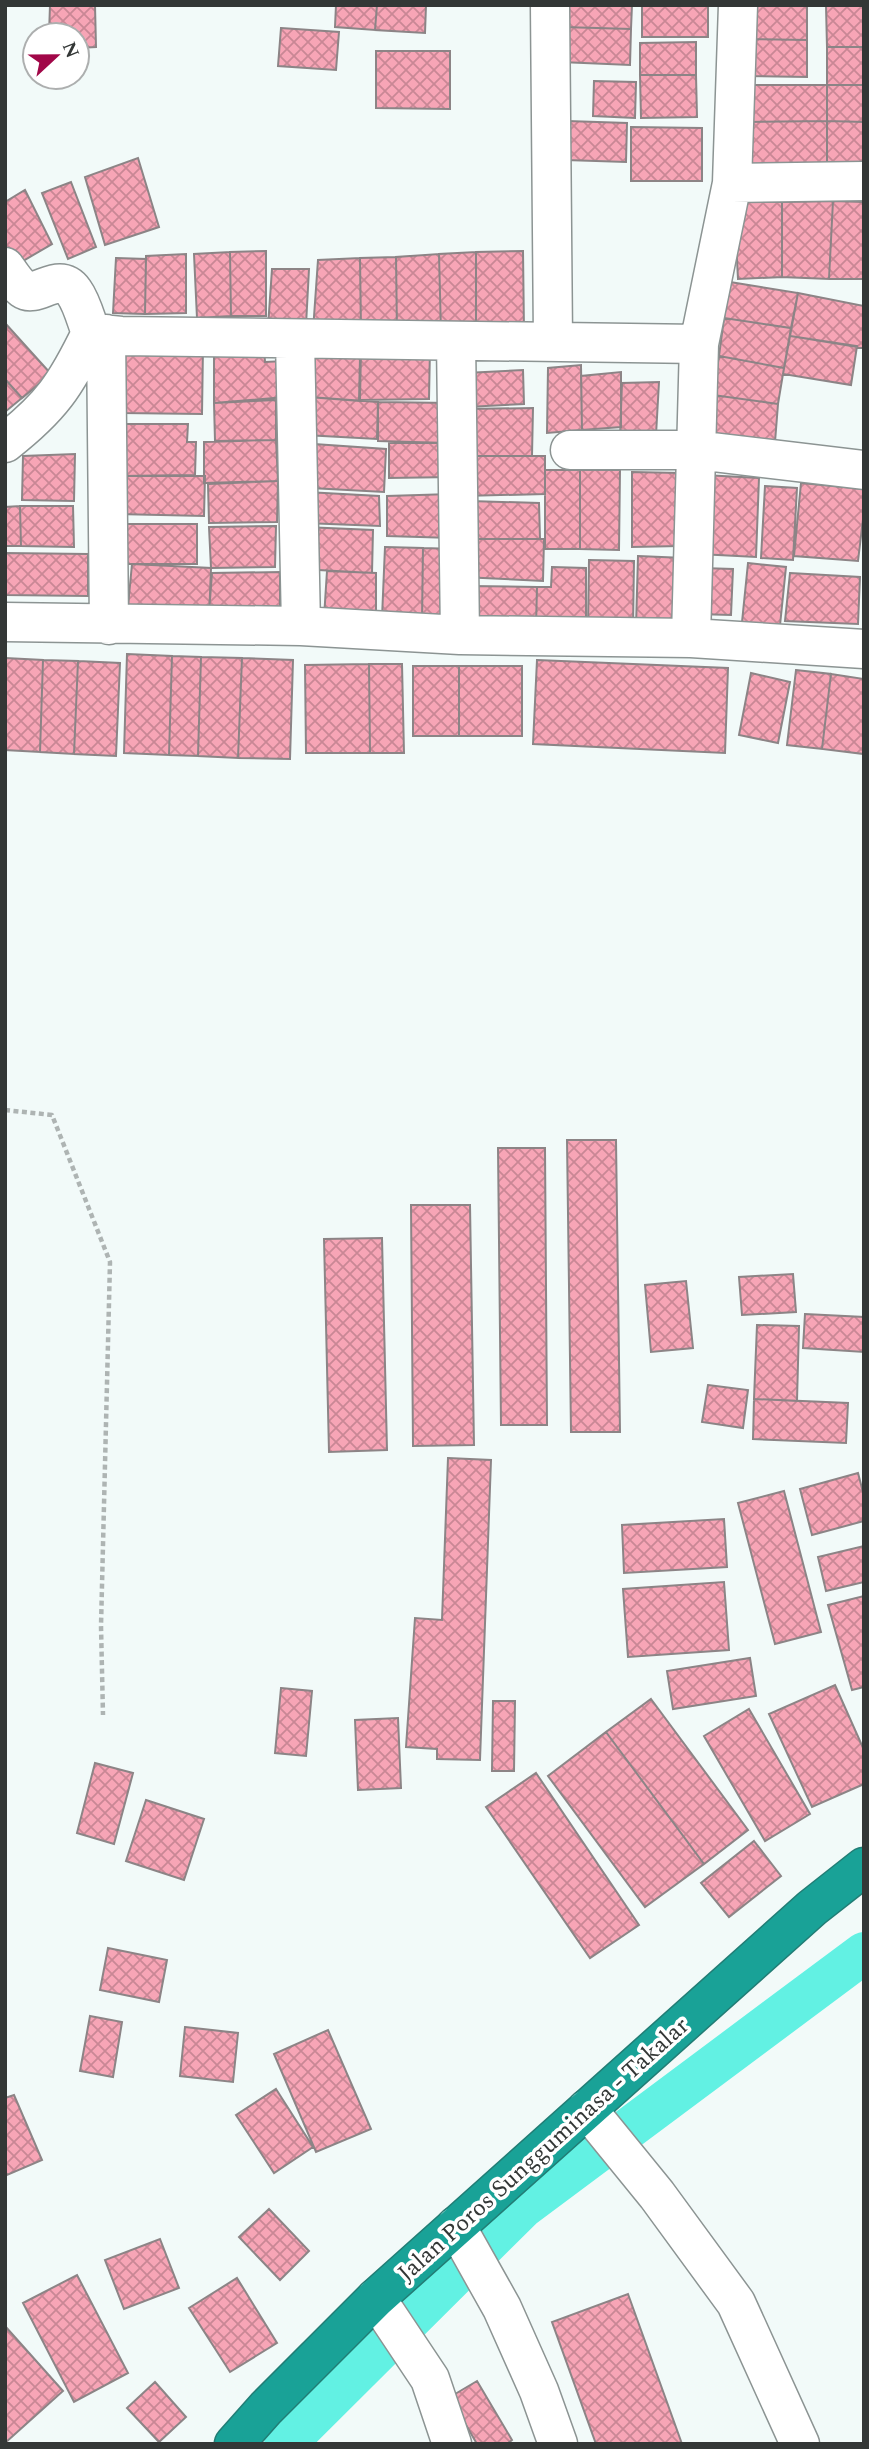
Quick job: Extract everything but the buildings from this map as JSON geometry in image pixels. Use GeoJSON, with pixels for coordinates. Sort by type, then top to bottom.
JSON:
{"type":"FeatureCollection","features":[{"type":"Feature","properties":{"kind":"highway","name":"Jalan Poros Sungguminasa - Takalar"},"geometry":{"type":"LineString","coordinates":[[234,2444],[266,2408],[383,2310],[461,2236],[597,2122],[812,1908],[864,1867]]}},
{"type":"Feature","properties":{"kind":"street"},"geometry":{"type":"LineString","coordinates":[[551,5],[553,341]]}},
{"type":"Feature","properties":{"kind":"street"},"geometry":{"type":"LineString","coordinates":[[691,638],[699,344],[732,183],[738,5]]}},
{"type":"Feature","properties":{"kind":"street"},"geometry":{"type":"LineString","coordinates":[[732,183],[864,181]]}},
{"type":"Feature","properties":{"kind":"street"},"geometry":{"type":"LineString","coordinates":[[5,267],[22,289],[27,291],[33,292],[52,284],[62,284],[73,290],[99,334],[109,625]]}},
{"type":"Feature","properties":{"kind":"street"},"geometry":{"type":"LineString","coordinates":[[99,334],[699,344]]}},
{"type":"Feature","properties":{"kind":"street"},"geometry":{"type":"LineString","coordinates":[[5,443],[51,402],[99,334]]}},
{"type":"Feature","properties":{"kind":"street"},"geometry":{"type":"LineString","coordinates":[[295,339],[301,626]]}},
{"type":"Feature","properties":{"kind":"street"},"geometry":{"type":"LineString","coordinates":[[456,341],[460,635]]}},
{"type":"Feature","properties":{"kind":"street"},"geometry":{"type":"LineString","coordinates":[[570,450],[696,450],[864,470]]}},
{"type":"Feature","properties":{"kind":"street"},"geometry":{"type":"LineString","coordinates":[[5,622],[301,626],[460,635],[691,638],[864,649]]}},
{"type":"Feature","properties":{"kind":"street"},"geometry":{"type":"LineString","coordinates":[[597,2122],[657,2195],[736,2304],[800,2444]]}},
{"type":"Feature","properties":{"kind":"street"},"geometry":{"type":"LineString","coordinates":[[461,2236],[502,2308],[539,2391],[558,2444]]}},
{"type":"Feature","properties":{"kind":"street"},"geometry":{"type":"LineString","coordinates":[[383,2310],[430,2379],[452,2444]]}},
{"type":"Feature","properties":{"kind":"path"},"geometry":{"type":"LineString","coordinates":[[5,1110],[52,1115],[110,1262],[101,1626],[103,1715]]}},
{"type":"Feature","properties":{"kind":"waterway"},"geometry":{"type":"LineString","coordinates":[[285,2444],[522,2208],[864,1953]]}}]}
